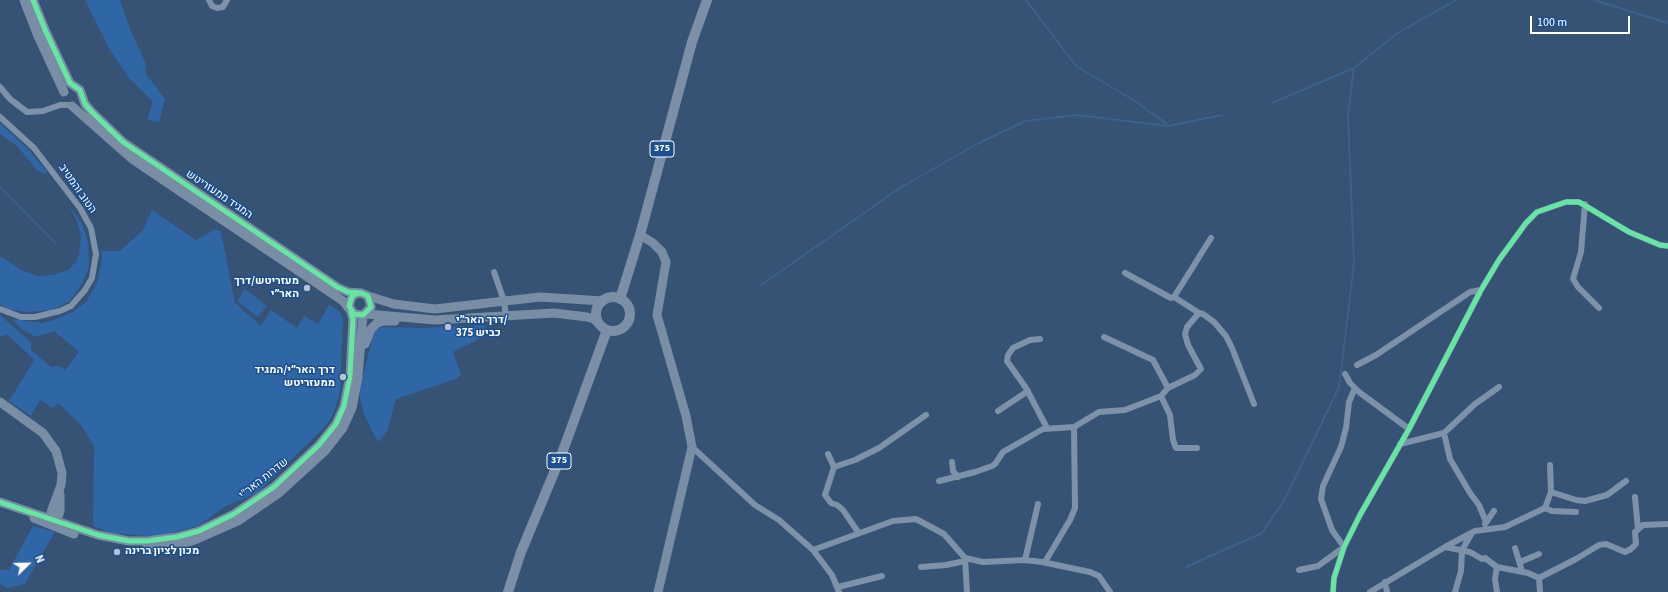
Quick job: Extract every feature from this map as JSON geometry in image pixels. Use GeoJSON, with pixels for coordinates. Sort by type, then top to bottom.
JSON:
{"type":"FeatureCollection","features":[{"type":"Feature","properties":{"kind":"main road","name":"375"},"geometry":{"type":"LineString","coordinates":[[620,299],[640,235],[692,42],[707,0]]}},
{"type":"Feature","properties":{"kind":"main road"},"geometry":{"type":"LineString","coordinates":[[608,298],[620,299],[627,306],[629,312],[627,323],[618,330],[607,330],[598,323],[596,310],[603,301],[608,298]]}},
{"type":"Feature","properties":{"kind":"main road","name":"375"},"geometry":{"type":"LineString","coordinates":[[508,592],[521,552],[561,456],[607,330]]}},
{"type":"Feature","properties":{"kind":"street"},"geometry":{"type":"LineString","coordinates":[[24,0],[38,36],[64,94],[64,100],[70,105]]}},
{"type":"Feature","properties":{"kind":"street","name":"המגיד ממעזריטש"},"geometry":{"type":"LineString","coordinates":[[33,0],[70,83],[79,92],[85,104],[92,112],[137,152],[337,287],[348,292],[358,293]]}},
{"type":"Feature","properties":{"kind":"street"},"geometry":{"type":"LineString","coordinates":[[209,0],[212,6],[217,8],[223,7],[227,0]]}},
{"type":"Feature","properties":{"kind":"street"},"geometry":{"type":"LineString","coordinates":[[0,86],[10,99],[28,112],[43,111],[54,107],[78,104],[79,92],[71,87],[54,107]]}},
{"type":"Feature","properties":{"kind":"street","name":"המגיד ממעזריטש"},"geometry":{"type":"LineString","coordinates":[[70,105],[132,159],[343,301],[350,311]]}},
{"type":"Feature","properties":{"kind":"street","name":"הטוב והמטיב"},"geometry":{"type":"LineString","coordinates":[[0,117],[34,148],[82,211],[91,228],[96,254],[92,278],[79,299],[60,311],[35,317],[21,317],[0,309]]}},
{"type":"Feature","properties":{"kind":"street"},"geometry":{"type":"LineString","coordinates":[[1333,592],[1334,578],[1344,547],[1409,429],[1482,290],[1499,260],[1526,223],[1537,212],[1566,202],[1578,202],[1585,204],[1605,219],[1629,232],[1660,245],[1668,246]]}},
{"type":"Feature","properties":{"kind":"street"},"geometry":{"type":"LineString","coordinates":[[1585,204],[1581,252],[1573,279],[1578,287],[1599,308]]}},
{"type":"Feature","properties":{"kind":"street"},"geometry":{"type":"LineString","coordinates":[[640,235],[653,243],[662,252],[666,262],[657,315],[686,416],[692,447],[658,592]]}},
{"type":"Feature","properties":{"kind":"street"},"geometry":{"type":"LineString","coordinates":[[1174,297],[1211,238]]}},
{"type":"Feature","properties":{"kind":"street"},"geometry":{"type":"LineString","coordinates":[[494,272],[504,301],[506,316]]}},
{"type":"Feature","properties":{"kind":"street"},"geometry":{"type":"LineString","coordinates":[[1125,273],[1171,298],[1174,297],[1211,320],[1226,336],[1244,374],[1254,404]]}},
{"type":"Feature","properties":{"kind":"street"},"geometry":{"type":"LineString","coordinates":[[1356,365],[1376,355],[1470,292],[1482,290]]}},
{"type":"Feature","properties":{"kind":"street"},"geometry":{"type":"LineString","coordinates":[[418,320],[365,314],[357,316],[350,311],[350,299],[358,293],[394,304],[435,309],[555,297],[603,301]]}},
{"type":"Feature","properties":{"kind":"street"},"geometry":{"type":"LineString","coordinates":[[365,314],[371,303],[368,296]]}},
{"type":"Feature","properties":{"kind":"street","name":"שדרות האר\"י"},"geometry":{"type":"LineString","coordinates":[[53,521],[115,539],[129,541],[161,540],[199,531],[254,502],[274,487],[319,445],[329,434],[340,416],[347,394],[350,376],[353,319],[350,311]]}},
{"type":"Feature","properties":{"kind":"street"},"geometry":{"type":"LineString","coordinates":[[359,369],[368,335],[377,323],[384,321],[554,313],[587,317],[594,319],[598,323]]}},
{"type":"Feature","properties":{"kind":"street"},"geometry":{"type":"LineString","coordinates":[[939,481],[958,477],[995,464],[1001,454],[1047,428],[1074,427],[1099,412],[1121,412],[1161,396],[1168,388],[1192,376],[1201,369],[1188,345],[1185,334],[1189,325],[1199,313]]}},
{"type":"Feature","properties":{"kind":"street","name":"שדרות האר\"י"},"geometry":{"type":"LineString","coordinates":[[53,521],[71,533],[112,545],[146,547],[182,544],[195,540],[238,521],[279,493],[335,439],[343,428],[352,408],[359,369],[365,314]]}},
{"type":"Feature","properties":{"kind":"street"},"geometry":{"type":"LineString","coordinates":[[1104,337],[1153,360],[1168,388]]}},
{"type":"Feature","properties":{"kind":"street"},"geometry":{"type":"LineString","coordinates":[[1040,339],[1023,342],[1013,348],[1008,355],[1008,364],[1028,391],[1047,428]]}},
{"type":"Feature","properties":{"kind":"street"},"geometry":{"type":"LineString","coordinates":[[1345,374],[1355,388],[1409,429]]}},
{"type":"Feature","properties":{"kind":"street"},"geometry":{"type":"LineString","coordinates":[[1400,444],[1444,433],[1475,404],[1499,387]]}},
{"type":"Feature","properties":{"kind":"street"},"geometry":{"type":"LineString","coordinates":[[1344,547],[1332,530],[1321,499],[1323,486],[1341,447],[1346,428],[1349,402],[1355,388]]}},
{"type":"Feature","properties":{"kind":"street"},"geometry":{"type":"LineString","coordinates":[[998,411],[1028,391]]}},
{"type":"Feature","properties":{"kind":"street"},"geometry":{"type":"LineString","coordinates":[[1161,396],[1170,415],[1173,440],[1176,448],[1197,448]]}},
{"type":"Feature","properties":{"kind":"street"},"geometry":{"type":"LineString","coordinates":[[0,402],[43,433],[53,447],[62,473],[60,493],[53,521],[0,502]]}},
{"type":"Feature","properties":{"kind":"street"},"geometry":{"type":"LineString","coordinates":[[834,467],[855,460],[879,448],[926,415]]}},
{"type":"Feature","properties":{"kind":"street"},"geometry":{"type":"LineString","coordinates":[[1045,562],[1070,520],[1075,508],[1074,427]]}},
{"type":"Feature","properties":{"kind":"street"},"geometry":{"type":"LineString","coordinates":[[1444,433],[1450,459],[1470,493],[1479,505],[1486,522]]}},
{"type":"Feature","properties":{"kind":"street"},"geometry":{"type":"LineString","coordinates":[[692,447],[755,505],[779,520],[813,550],[832,576],[839,590],[882,576]]}},
{"type":"Feature","properties":{"kind":"street"},"geometry":{"type":"LineString","coordinates":[[994,450],[1001,454]]}},
{"type":"Feature","properties":{"kind":"street"},"geometry":{"type":"LineString","coordinates":[[828,454],[834,467],[825,495],[831,503],[837,505],[843,510],[858,532]]}},
{"type":"Feature","properties":{"kind":"street"},"geometry":{"type":"LineString","coordinates":[[952,462],[953,471],[958,477]]}},
{"type":"Feature","properties":{"kind":"street"},"geometry":{"type":"LineString","coordinates":[[1370,592],[1475,530],[1510,526],[1545,508],[1551,492],[1550,465]]}},
{"type":"Feature","properties":{"kind":"street"},"geometry":{"type":"LineString","coordinates":[[1551,492],[1576,500],[1589,500],[1612,493],[1626,481]]}},
{"type":"Feature","properties":{"kind":"street"},"geometry":{"type":"LineString","coordinates":[[1635,497],[1638,530]]}},
{"type":"Feature","properties":{"kind":"street"},"geometry":{"type":"LineString","coordinates":[[1025,560],[1038,504]]}},
{"type":"Feature","properties":{"kind":"street"},"geometry":{"type":"LineString","coordinates":[[1545,508],[1552,511],[1576,512]]}},
{"type":"Feature","properties":{"kind":"street"},"geometry":{"type":"LineString","coordinates":[[1480,530],[1494,510]]}},
{"type":"Feature","properties":{"kind":"street"},"geometry":{"type":"LineString","coordinates":[[813,550],[858,532],[893,521],[916,519],[944,534],[965,560],[967,592]]}},
{"type":"Feature","properties":{"kind":"street"},"geometry":{"type":"LineString","coordinates":[[1539,578],[1570,562],[1599,544],[1606,544],[1625,552],[1631,550],[1636,544],[1635,532],[1643,525],[1668,524]]}},
{"type":"Feature","properties":{"kind":"street"},"geometry":{"type":"LineString","coordinates":[[1455,592],[1461,571],[1462,550],[1472,533]]}},
{"type":"Feature","properties":{"kind":"street"},"geometry":{"type":"LineString","coordinates":[[1299,570],[1318,566],[1344,547]]}},
{"type":"Feature","properties":{"kind":"street"},"geometry":{"type":"LineString","coordinates":[[1445,547],[1462,550],[1482,559],[1485,558],[1497,567],[1536,575],[1539,578],[1540,592]]}},
{"type":"Feature","properties":{"kind":"street"},"geometry":{"type":"LineString","coordinates":[[1515,548],[1522,571]]}},
{"type":"Feature","properties":{"kind":"street"},"geometry":{"type":"LineString","coordinates":[[1520,562],[1539,554]]}},
{"type":"Feature","properties":{"kind":"street"},"geometry":{"type":"LineString","coordinates":[[921,567],[946,566],[965,560],[983,562],[1025,560],[1045,562],[1096,574],[1110,592]]}},
{"type":"Feature","properties":{"kind":"street"},"geometry":{"type":"LineString","coordinates":[[1497,567],[1495,579],[1497,592]]}},
{"type":"Feature","properties":{"kind":"street"},"geometry":{"type":"LineString","coordinates":[[1385,582],[1387,592]]}},
{"type":"Feature","properties":{"kind":"shaded area"},"geometry":{"type":"Polygon","coordinates":[[[85,0],[120,0],[130,29],[145,62],[146,74],[165,99],[159,122],[147,120],[153,102],[129,78],[110,50],[85,0]]]}},
{"type":"Feature","properties":{"kind":"shaded area"},"geometry":{"type":"Polygon","coordinates":[[[0,123],[29,150],[47,172],[45,174],[37,170],[17,146],[0,134],[0,123]]]}},
{"type":"Feature","properties":{"kind":"shaded area"},"geometry":{"type":"Polygon","coordinates":[[[67,202],[82,224],[88,242],[89,267],[83,282],[70,301],[52,310],[26,312],[8,309],[0,304],[0,256],[21,270],[38,276],[53,275],[68,270],[76,262],[79,255],[81,236],[77,221],[67,202]]]}},
{"type":"Feature","properties":{"kind":"shaded area"},"geometry":{"type":"Polygon","coordinates":[[[152,210],[196,240],[216,229],[221,232],[235,303],[261,326],[271,310],[297,328],[304,316],[318,324],[329,304],[339,311],[343,317],[340,392],[333,415],[325,427],[257,493],[224,507],[198,526],[163,535],[146,536],[111,533],[93,526],[94,446],[81,425],[58,403],[53,408],[40,400],[31,416],[9,401],[34,360],[7,334],[0,337],[0,315],[31,342],[31,350],[51,367],[59,366],[65,370],[79,352],[54,331],[36,337],[23,330],[12,319],[42,323],[71,313],[86,302],[97,283],[102,258],[101,251],[120,251],[143,230],[152,210]]]}},
{"type":"Feature","properties":{"kind":"shaded area"},"geometry":{"type":"Polygon","coordinates":[[[245,289],[267,306],[258,317],[237,301],[245,289]]]}},
{"type":"Feature","properties":{"kind":"shaded area"},"geometry":{"type":"Polygon","coordinates":[[[484,325],[489,334],[453,352],[461,374],[456,379],[396,399],[387,431],[379,442],[365,417],[360,399],[360,389],[373,335],[376,330],[381,327],[426,328],[484,325]]]}},
{"type":"Feature","properties":{"kind":"shaded area"},"geometry":{"type":"Polygon","coordinates":[[[33,526],[55,532],[25,584],[7,588],[0,584],[0,570],[9,570],[33,526]]]}},
{"type":"Feature","properties":{"kind":"waterway"},"geometry":{"type":"LineString","coordinates":[[1026,0],[1076,66],[1135,101],[1167,124]]}},
{"type":"Feature","properties":{"kind":"waterway"},"geometry":{"type":"LineString","coordinates":[[1272,103],[1354,68],[1396,34],[1456,0]]}},
{"type":"Feature","properties":{"kind":"waterway"},"geometry":{"type":"LineString","coordinates":[[1594,0],[1668,23]]}},
{"type":"Feature","properties":{"kind":"waterway"},"geometry":{"type":"LineString","coordinates":[[1186,567],[1262,533],[1284,501],[1339,387],[1354,263],[1348,115],[1354,68]]}},
{"type":"Feature","properties":{"kind":"waterway"},"geometry":{"type":"LineString","coordinates":[[761,285],[900,188],[975,145],[1025,121],[1077,115],[1168,126],[1222,115]]}},
{"type":"Feature","properties":{"kind":"waterway"},"geometry":{"type":"LineString","coordinates":[[0,187],[55,243]]}},
{"type":"Feature","properties":{"kind":"cycle path"},"geometry":{"type":"LineString","coordinates":[[33,0],[70,83],[80,90],[85,104],[92,112],[123,142],[337,287],[348,292],[361,293],[368,296],[371,307],[363,315],[354,314],[349,306],[352,296],[358,293]]}},
{"type":"Feature","properties":{"kind":"cycle path"},"geometry":{"type":"LineString","coordinates":[[1333,592],[1334,578],[1344,547],[1360,515],[1409,429],[1481,290],[1499,260],[1526,223],[1537,212],[1566,202],[1579,202],[1629,232],[1660,245],[1668,246]]}},
{"type":"Feature","properties":{"kind":"cycle path"},"geometry":{"type":"LineString","coordinates":[[0,502],[98,535],[129,541],[147,541],[177,537],[199,531],[234,514],[274,487],[319,445],[336,424],[344,406],[350,376],[353,319],[351,312]]}},
{"type":"Feature","properties":{"kind":"place","name":"מעזריטש/דרך האר״י"},"geometry":{"type":"Point","coordinates":[307,288]}},
{"type":"Feature","properties":{"kind":"place","name":"דרך האר״י/ כביש 375"},"geometry":{"type":"Point","coordinates":[448,327]}},
{"type":"Feature","properties":{"kind":"place","name":"דרך האר״י/המגיד ממעזריטש"},"geometry":{"type":"Point","coordinates":[343,377]}},
{"type":"Feature","properties":{"kind":"place","name":"מכון לציון ברינה"},"geometry":{"type":"Point","coordinates":[117,552]}}]}
